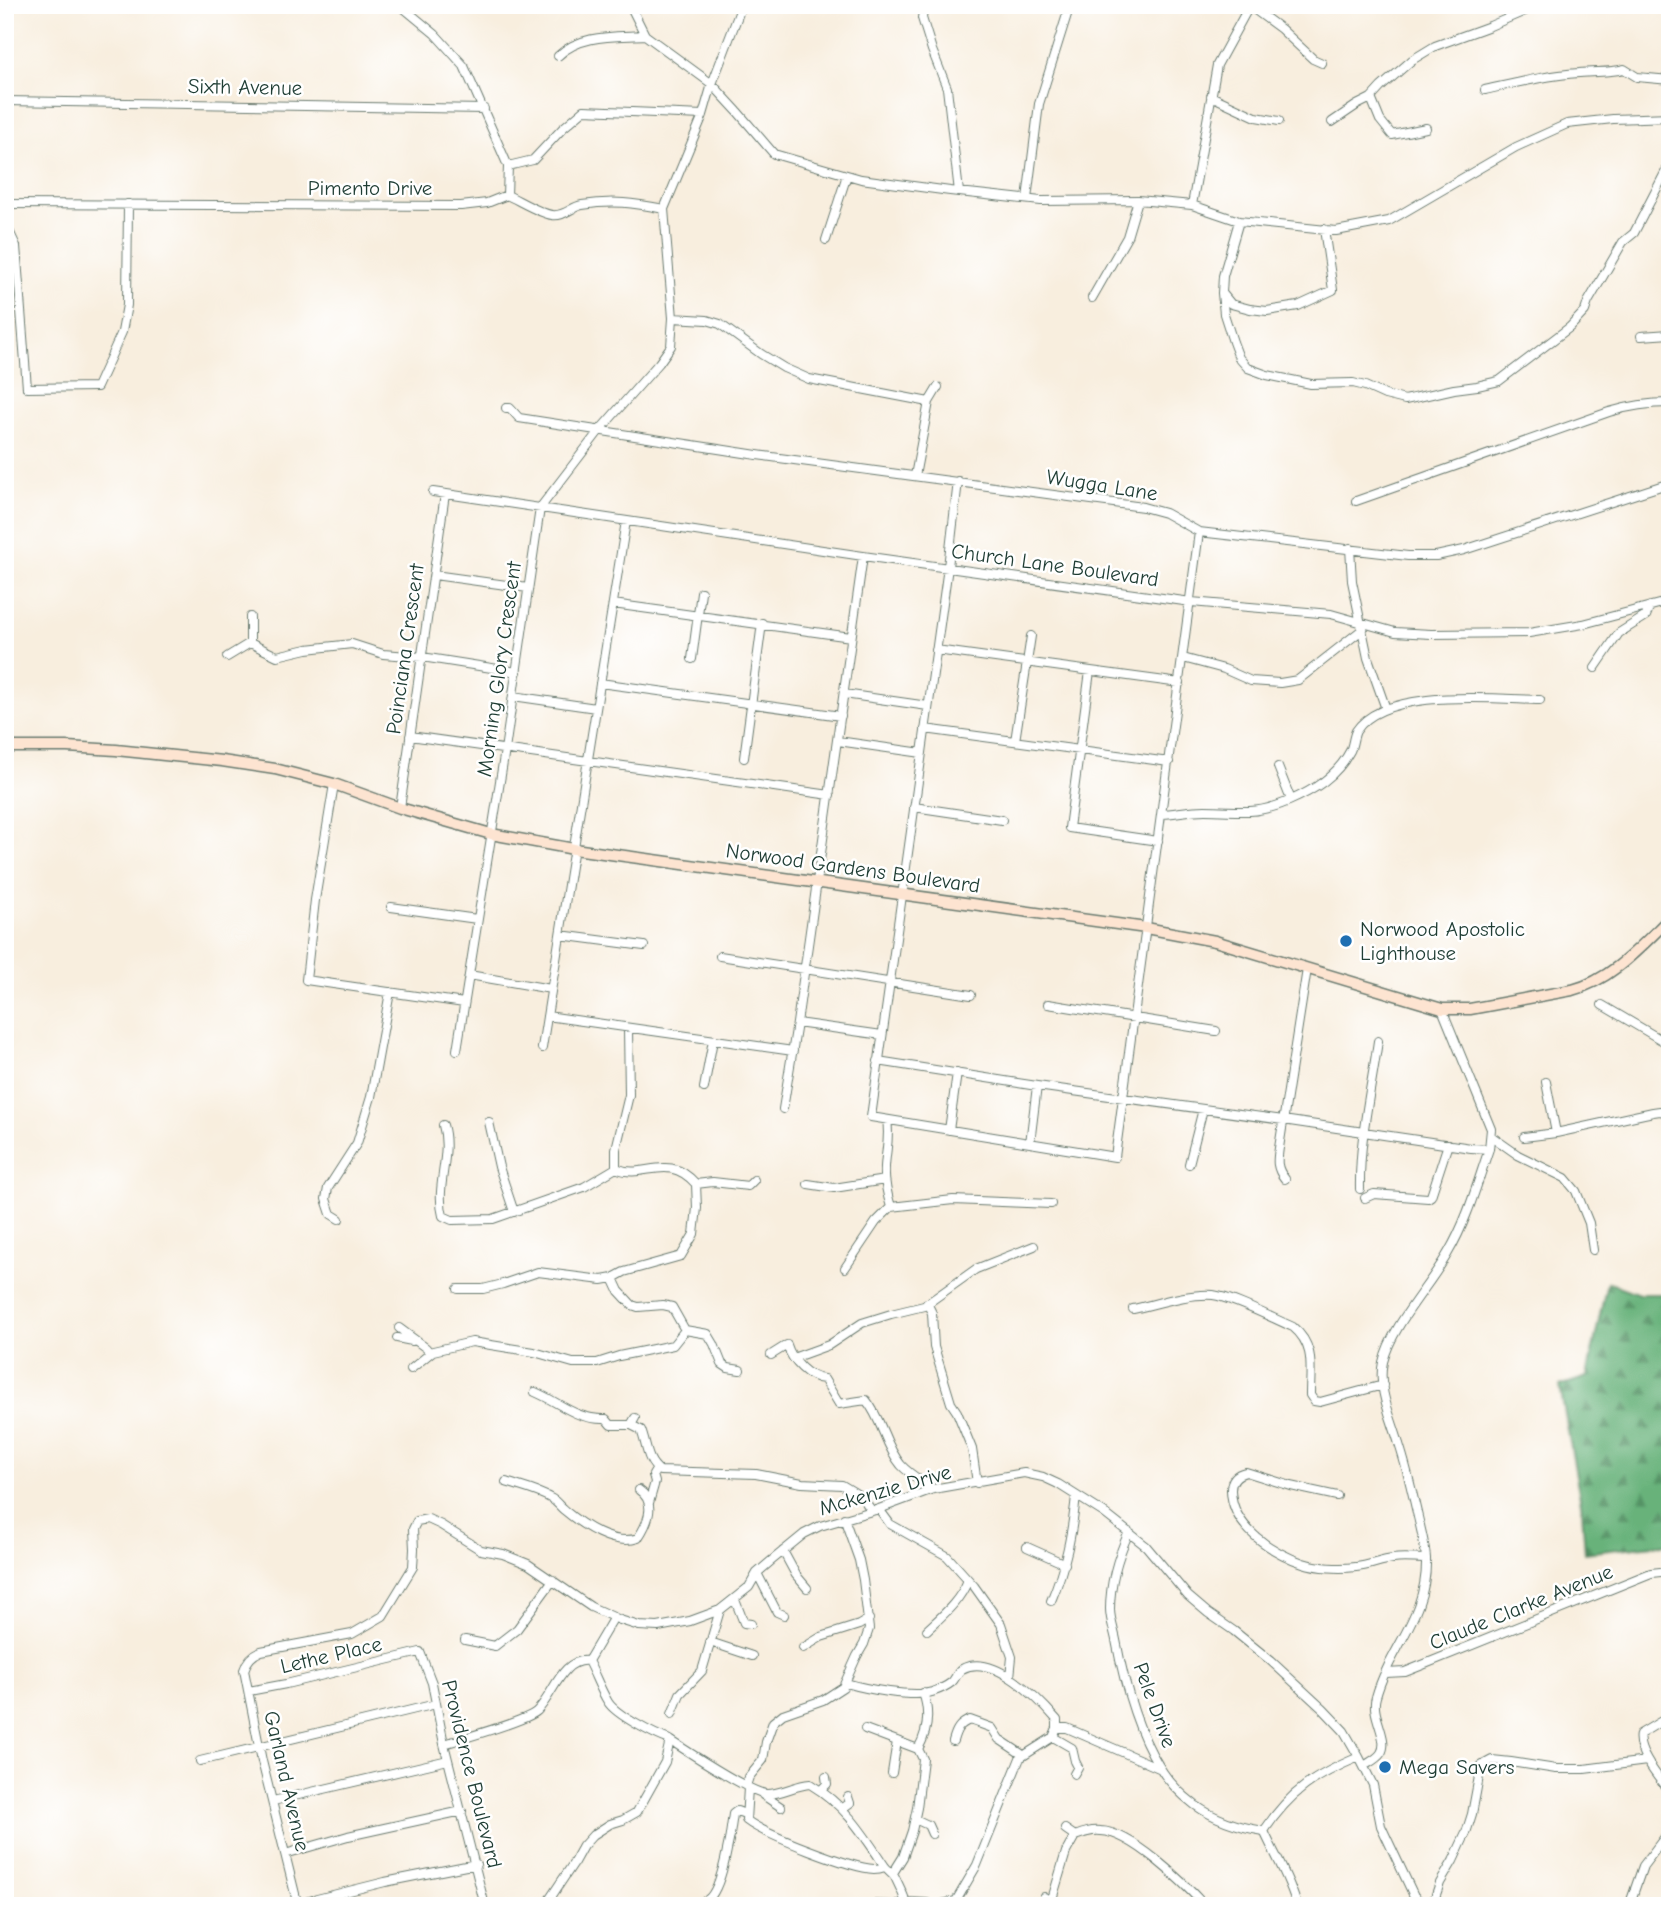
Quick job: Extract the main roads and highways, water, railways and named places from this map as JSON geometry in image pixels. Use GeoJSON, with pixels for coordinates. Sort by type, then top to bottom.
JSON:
{"type":"FeatureCollection","features":[{"type":"Feature","properties":{"kind":"place","name":"Norwood Apostolic Lighthouse"},"geometry":{"type":"Point","coordinates":[1346,941]}},
{"type":"Feature","properties":{"kind":"place","name":"Mega Savers"},"geometry":{"type":"Point","coordinates":[1385,1767]}}]}
